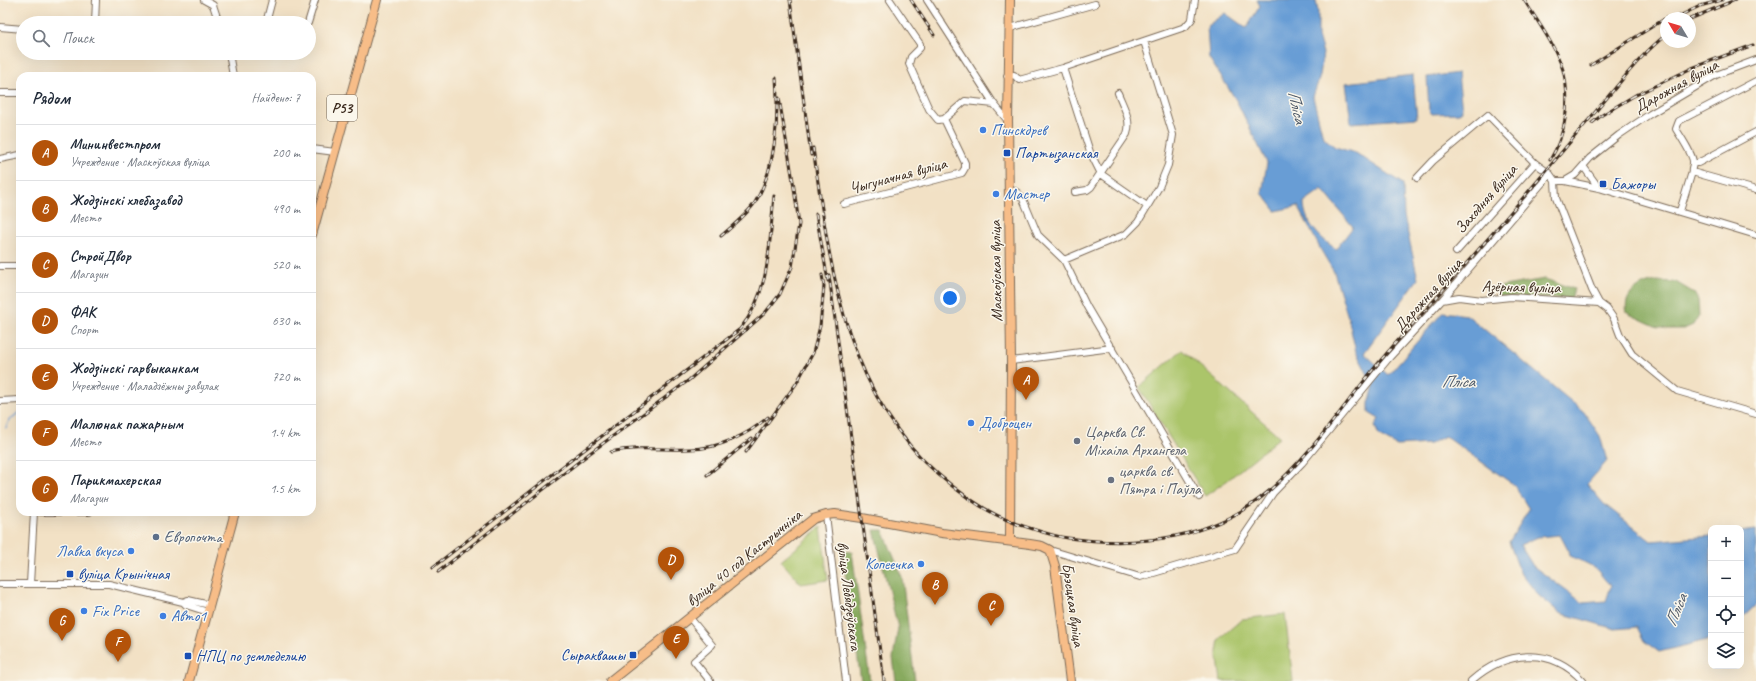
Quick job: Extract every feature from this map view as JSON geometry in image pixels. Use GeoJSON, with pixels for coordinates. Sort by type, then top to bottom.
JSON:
{"type":"FeatureCollection","features":[{"type":"Feature","properties":{"kind":"main road","name":"Р53"},"geometry":{"type":"LineString","coordinates":[[316,218],[371,0]]}},
{"type":"Feature","properties":{"kind":"main road","name":"Р53"},"geometry":{"type":"LineString","coordinates":[[316,204],[376,0]]}},
{"type":"Feature","properties":{"kind":"main road","name":"Маскоўская вуліца"},"geometry":{"type":"LineString","coordinates":[[1010,0],[1008,76],[1011,361],[1010,541]]}},
{"type":"Feature","properties":{"kind":"main road","name":"вуліца 40 год Кастрычніка"},"geometry":{"type":"LineString","coordinates":[[610,681],[813,519],[835,514],[942,533],[1010,541]]}},
{"type":"Feature","properties":{"kind":"main road"},"geometry":{"type":"LineString","coordinates":[[190,681],[206,608],[229,516]]}},
{"type":"Feature","properties":{"kind":"main road"},"geometry":{"type":"LineString","coordinates":[[184,681],[234,516]]}},
{"type":"Feature","properties":{"kind":"main road","name":"Брэсцкая вуліца"},"geometry":{"type":"LineString","coordinates":[[1010,541],[1042,546],[1050,550],[1054,562],[1070,681]]}},
{"type":"Feature","properties":{"kind":"street"},"geometry":{"type":"LineString","coordinates":[[95,16],[96,0]]}},
{"type":"Feature","properties":{"kind":"street"},"geometry":{"type":"LineString","coordinates":[[204,0],[213,5],[217,16]]}},
{"type":"Feature","properties":{"kind":"street"},"geometry":{"type":"LineString","coordinates":[[213,5],[219,0]]}},
{"type":"Feature","properties":{"kind":"street"},"geometry":{"type":"LineString","coordinates":[[268,16],[272,0]]}},
{"type":"Feature","properties":{"kind":"street"},"geometry":{"type":"LineString","coordinates":[[310,16],[315,0]]}},
{"type":"Feature","properties":{"kind":"street"},"geometry":{"type":"LineString","coordinates":[[890,0],[920,44],[920,48],[911,57],[909,64],[929,109],[938,120],[944,119],[965,101],[994,104]]}},
{"type":"Feature","properties":{"kind":"street"},"geometry":{"type":"LineString","coordinates":[[927,0],[994,104],[1008,121]]}},
{"type":"Feature","properties":{"kind":"street"},"geometry":{"type":"LineString","coordinates":[[1008,76],[1014,75],[1019,80],[1063,68],[1185,27],[1192,19],[1195,8],[1195,0]]}},
{"type":"Feature","properties":{"kind":"street"},"geometry":{"type":"LineString","coordinates":[[1010,28],[1095,4]]}},
{"type":"Feature","properties":{"kind":"street"},"geometry":{"type":"LineString","coordinates":[[0,27],[16,28]]}},
{"type":"Feature","properties":{"kind":"street"},"geometry":{"type":"LineString","coordinates":[[1064,260],[1126,234],[1138,222],[1159,187],[1168,165],[1172,136],[1144,41]]}},
{"type":"Feature","properties":{"kind":"street"},"geometry":{"type":"LineString","coordinates":[[231,60],[232,72]]}},
{"type":"Feature","properties":{"kind":"street","name":"Дарожная вуліца"},"geometry":{"type":"LineString","coordinates":[[1565,181],[1575,176],[1590,158],[1618,135],[1650,114],[1713,77],[1756,60]]}},
{"type":"Feature","properties":{"kind":"street"},"geometry":{"type":"LineString","coordinates":[[1063,68],[1090,152],[1101,174],[1147,206]]}},
{"type":"Feature","properties":{"kind":"street"},"geometry":{"type":"LineString","coordinates":[[1680,211],[1694,173],[1695,163],[1676,129],[1679,121],[1756,81]]}},
{"type":"Feature","properties":{"kind":"street"},"geometry":{"type":"LineString","coordinates":[[0,93],[16,93]]}},
{"type":"Feature","properties":{"kind":"street"},"geometry":{"type":"LineString","coordinates":[[1075,192],[1087,190],[1101,174],[1127,134],[1130,126],[1129,120],[1118,93]]}},
{"type":"Feature","properties":{"kind":"street"},"geometry":{"type":"LineString","coordinates":[[1417,178],[1433,161],[1488,115],[1535,162],[1550,174],[1555,181],[1556,198],[1592,290],[1599,303],[1607,309],[1614,319],[1620,335],[1632,354],[1677,391],[1756,414]]}},
{"type":"Feature","properties":{"kind":"street","name":"Чыгуначная вуліца"},"geometry":{"type":"LineString","coordinates":[[844,204],[962,173],[965,168],[965,163],[944,119]]}},
{"type":"Feature","properties":{"kind":"street"},"geometry":{"type":"LineString","coordinates":[[1695,163],[1756,132]]}},
{"type":"Feature","properties":{"kind":"street"},"geometry":{"type":"LineString","coordinates":[[316,150],[332,152]]}},
{"type":"Feature","properties":{"kind":"street"},"geometry":{"type":"LineString","coordinates":[[0,158],[16,156]]}},
{"type":"Feature","properties":{"kind":"street","name":"Заходняя вуліца"},"geometry":{"type":"LineString","coordinates":[[1456,252],[1535,162]]}},
{"type":"Feature","properties":{"kind":"street"},"geometry":{"type":"LineString","coordinates":[[1583,166],[1599,188]]}},
{"type":"Feature","properties":{"kind":"street"},"geometry":{"type":"LineString","coordinates":[[1694,173],[1756,190]]}},
{"type":"Feature","properties":{"kind":"street","name":"Дарожная вуліца"},"geometry":{"type":"LineString","coordinates":[[1050,550],[1140,577],[1235,549],[1273,493],[1302,463],[1384,363],[1442,300],[1550,174]]}},
{"type":"Feature","properties":{"kind":"street"},"geometry":{"type":"LineString","coordinates":[[1555,181],[1565,181],[1599,188],[1756,235]]}},
{"type":"Feature","properties":{"kind":"street"},"geometry":{"type":"LineString","coordinates":[[1009,188],[1018,193],[1023,199],[1038,235],[1064,260],[1087,307],[1199,497]]}},
{"type":"Feature","properties":{"kind":"street"},"geometry":{"type":"LineString","coordinates":[[0,266],[16,266]]}},
{"type":"Feature","properties":{"kind":"street","name":"Азёрная вуліца"},"geometry":{"type":"LineString","coordinates":[[1442,300],[1459,297],[1482,300],[1511,297],[1599,303]]}},
{"type":"Feature","properties":{"kind":"street"},"geometry":{"type":"LineString","coordinates":[[1011,361],[1112,348]]}},
{"type":"Feature","properties":{"kind":"street"},"geometry":{"type":"LineString","coordinates":[[0,401],[16,400]]}},
{"type":"Feature","properties":{"kind":"street","name":"вуліца Лебядзеўскага"},"geometry":{"type":"LineString","coordinates":[[826,515],[846,681]]}},
{"type":"Feature","properties":{"kind":"street"},"geometry":{"type":"LineString","coordinates":[[30,584],[34,516]]}},
{"type":"Feature","properties":{"kind":"street"},"geometry":{"type":"LineString","coordinates":[[0,584],[108,584],[183,602],[186,605],[206,608]]}},
{"type":"Feature","properties":{"kind":"street"},"geometry":{"type":"LineString","coordinates":[[690,618],[712,645],[694,661],[710,681]]}},
{"type":"Feature","properties":{"kind":"street"},"geometry":{"type":"LineString","coordinates":[[1471,681],[1481,672],[1501,662],[1521,656],[1539,656],[1561,662],[1574,671],[1583,681]]}},
{"type":"Feature","properties":{"kind":"green space"},"geometry":{"type":"Polygon","coordinates":[[[1545,279],[1574,289],[1571,299],[1497,296],[1498,287],[1545,279]]]}},
{"type":"Feature","properties":{"kind":"green space"},"geometry":{"type":"Polygon","coordinates":[[[1656,281],[1676,282],[1694,293],[1698,300],[1699,315],[1693,325],[1684,329],[1667,329],[1655,326],[1627,313],[1627,300],[1630,295],[1644,284],[1656,281]]]}},
{"type":"Feature","properties":{"kind":"green space"},"geometry":{"type":"Polygon","coordinates":[[[1182,350],[1280,437],[1228,480],[1205,496],[1139,387],[1182,350]]]}},
{"type":"Feature","properties":{"kind":"green space"},"geometry":{"type":"Polygon","coordinates":[[[821,527],[828,580],[801,584],[781,561],[821,527]]]}},
{"type":"Feature","properties":{"kind":"green space"},"geometry":{"type":"Polygon","coordinates":[[[874,530],[883,530],[902,577],[915,681],[896,681],[893,658],[898,628],[874,530]]]}},
{"type":"Feature","properties":{"kind":"green space"},"geometry":{"type":"Polygon","coordinates":[[[842,551],[852,552],[870,681],[861,681],[842,551]]]}},
{"type":"Feature","properties":{"kind":"green space"},"geometry":{"type":"Polygon","coordinates":[[[1285,614],[1293,681],[1221,681],[1217,652],[1219,639],[1242,619],[1285,614]]]}},
{"type":"Feature","properties":{"kind":"water","name":"Пліса"},"geometry":{"type":"Polygon","coordinates":[[[1257,0],[1316,0],[1318,12],[1318,36],[1323,53],[1320,76],[1313,97],[1323,137],[1335,147],[1356,153],[1403,184],[1404,216],[1418,279],[1364,353],[1388,375],[1443,312],[1467,315],[1584,412],[1600,436],[1607,461],[1587,484],[1604,504],[1651,541],[1708,536],[1708,640],[1659,652],[1644,641],[1637,627],[1615,629],[1560,613],[1538,595],[1520,572],[1509,542],[1529,509],[1514,485],[1445,436],[1430,444],[1397,446],[1379,436],[1375,426],[1379,419],[1369,413],[1369,403],[1374,386],[1356,352],[1348,317],[1334,272],[1298,206],[1276,211],[1262,193],[1267,163],[1236,100],[1209,58],[1207,26],[1225,13],[1246,28],[1260,6],[1257,0]],[[1322,189],[1304,202],[1307,217],[1314,229],[1324,240],[1336,249],[1353,227],[1322,189]],[[1560,535],[1538,537],[1520,545],[1533,566],[1583,603],[1606,601],[1611,586],[1596,569],[1587,563],[1569,556],[1568,550],[1560,535]]]}},
{"type":"Feature","properties":{"kind":"water"},"geometry":{"type":"Polygon","coordinates":[[[1458,73],[1462,111],[1459,113],[1432,114],[1429,110],[1427,77],[1458,73]]]}},
{"type":"Feature","properties":{"kind":"water"},"geometry":{"type":"Polygon","coordinates":[[[1413,75],[1417,118],[1351,123],[1346,83],[1413,75]]]}},
{"type":"Feature","properties":{"kind":"water"},"geometry":{"type":"Polygon","coordinates":[[[1756,530],[1756,605],[1744,616],[1744,561],[1744,532],[1756,530]]]}},
{"type":"Feature","properties":{"kind":"waterway"},"geometry":{"type":"LineString","coordinates":[[6,428],[9,421],[16,415]]}},
{"type":"Feature","properties":{"kind":"railway"},"geometry":{"type":"LineString","coordinates":[[790,0],[811,155]]}},
{"type":"Feature","properties":{"kind":"railway"},"geometry":{"type":"LineString","coordinates":[[911,0],[934,35]]}},
{"type":"Feature","properties":{"kind":"railway"},"geometry":{"type":"LineString","coordinates":[[1524,0],[1556,52],[1563,70],[1567,93],[1566,116],[1563,128],[1560,139],[1550,160]]}},
{"type":"Feature","properties":{"kind":"railway"},"geometry":{"type":"LineString","coordinates":[[1688,12],[1700,6],[1722,0]]}},
{"type":"Feature","properties":{"kind":"railway"},"geometry":{"type":"LineString","coordinates":[[1696,16],[1735,0]]}},
{"type":"Feature","properties":{"kind":"railway"},"geometry":{"type":"LineString","coordinates":[[1591,65],[1660,22]]}},
{"type":"Feature","properties":{"kind":"railway"},"geometry":{"type":"LineString","coordinates":[[813,148],[826,237],[835,281],[847,324],[862,366],[882,405],[907,442],[939,475],[957,490],[975,503],[1006,520],[1055,536],[1068,538],[1121,542],[1148,540],[1200,530],[1224,520],[1247,507],[1285,477],[1328,428],[1396,342],[1514,208],[1630,70],[1660,40]]}},
{"type":"Feature","properties":{"kind":"railway"},"geometry":{"type":"LineString","coordinates":[[1632,97],[1692,68],[1753,45]]}},
{"type":"Feature","properties":{"kind":"railway"},"geometry":{"type":"LineString","coordinates":[[721,236],[743,217],[754,204],[767,175],[776,126],[776,78]]}},
{"type":"Feature","properties":{"kind":"railway"},"geometry":{"type":"LineString","coordinates":[[1592,123],[1602,115],[1637,94]]}},
{"type":"Feature","properties":{"kind":"railway"},"geometry":{"type":"LineString","coordinates":[[438,572],[590,453],[689,380],[765,313],[780,294],[792,267],[799,224],[779,98]]}},
{"type":"Feature","properties":{"kind":"railway"},"geometry":{"type":"LineString","coordinates":[[433,567],[740,329],[750,315],[758,299],[763,283],[767,266],[774,196]]}},
{"type":"Feature","properties":{"kind":"railway"},"geometry":{"type":"LineString","coordinates":[[816,214],[828,281]]}},
{"type":"Feature","properties":{"kind":"railway"},"geometry":{"type":"LineString","coordinates":[[746,452],[796,384],[813,353],[820,326],[824,286],[822,275]]}},
{"type":"Feature","properties":{"kind":"railway"},"geometry":{"type":"LineString","coordinates":[[829,275],[884,681]]}},
{"type":"Feature","properties":{"kind":"railway"},"geometry":{"type":"LineString","coordinates":[[611,452],[631,449],[690,449],[711,447],[742,435],[760,424],[768,417]]}},
{"type":"Feature","properties":{"kind":"railway"},"geometry":{"type":"LineString","coordinates":[[707,475],[752,438]]}},
{"type":"Feature","properties":{"kind":"place","name":"Пинскдрев"},"geometry":{"type":"Point","coordinates":[983,130]}},
{"type":"Feature","properties":{"kind":"place","name":"Партызанская"},"geometry":{"type":"Point","coordinates":[1007,153]}},
{"type":"Feature","properties":{"kind":"place","name":"Бажоры"},"geometry":{"type":"Point","coordinates":[1603,184]}},
{"type":"Feature","properties":{"kind":"place","name":"Мастер"},"geometry":{"type":"Point","coordinates":[996,194]}},
{"type":"Feature","properties":{"kind":"place","name":"Мининвестпром"},"geometry":{"type":"Point","coordinates":[1026,400]}},
{"type":"Feature","properties":{"kind":"place","name":"Доброцен"},"geometry":{"type":"Point","coordinates":[971,423]}},
{"type":"Feature","properties":{"kind":"place","name":"Царква Св. Міхаіла Архангела"},"geometry":{"type":"Point","coordinates":[1077,441]}},
{"type":"Feature","properties":{"kind":"place","name":"царква св. Пятра і Паўла"},"geometry":{"type":"Point","coordinates":[1111,480]}},
{"type":"Feature","properties":{"kind":"place","name":"Европочта"},"geometry":{"type":"Point","coordinates":[156,537]}},
{"type":"Feature","properties":{"kind":"place","name":"Лавка вкуса"},"geometry":{"type":"Point","coordinates":[131,551]}},
{"type":"Feature","properties":{"kind":"place","name":"Копеечка"},"geometry":{"type":"Point","coordinates":[921,564]}},
{"type":"Feature","properties":{"kind":"place","name":"вуліца Крынічная"},"geometry":{"type":"Point","coordinates":[70,574]}},
{"type":"Feature","properties":{"kind":"place","name":"ФАК"},"geometry":{"type":"Point","coordinates":[671,580]}},
{"type":"Feature","properties":{"kind":"place","name":"Жодзінскі хлебазавод"},"geometry":{"type":"Point","coordinates":[935,605]}},
{"type":"Feature","properties":{"kind":"place","name":"Fix Price"},"geometry":{"type":"Point","coordinates":[84,611]}},
{"type":"Feature","properties":{"kind":"place","name":"Авто1"},"geometry":{"type":"Point","coordinates":[163,616]}},
{"type":"Feature","properties":{"kind":"place","name":"СтройДвор"},"geometry":{"type":"Point","coordinates":[991,626]}},
{"type":"Feature","properties":{"kind":"place","name":"Парикмахерская"},"geometry":{"type":"Point","coordinates":[62,641]}},
{"type":"Feature","properties":{"kind":"place","name":"Сыраквашы"},"geometry":{"type":"Point","coordinates":[633,655]}},
{"type":"Feature","properties":{"kind":"place","name":"НПЦ по земледелию"},"geometry":{"type":"Point","coordinates":[188,656]}},
{"type":"Feature","properties":{"kind":"place","name":"Жодзінскі гарвыканкам"},"geometry":{"type":"Point","coordinates":[676,659]}},
{"type":"Feature","properties":{"kind":"place","name":"Малюнак пажарным"},"geometry":{"type":"Point","coordinates":[118,662]}}]}
